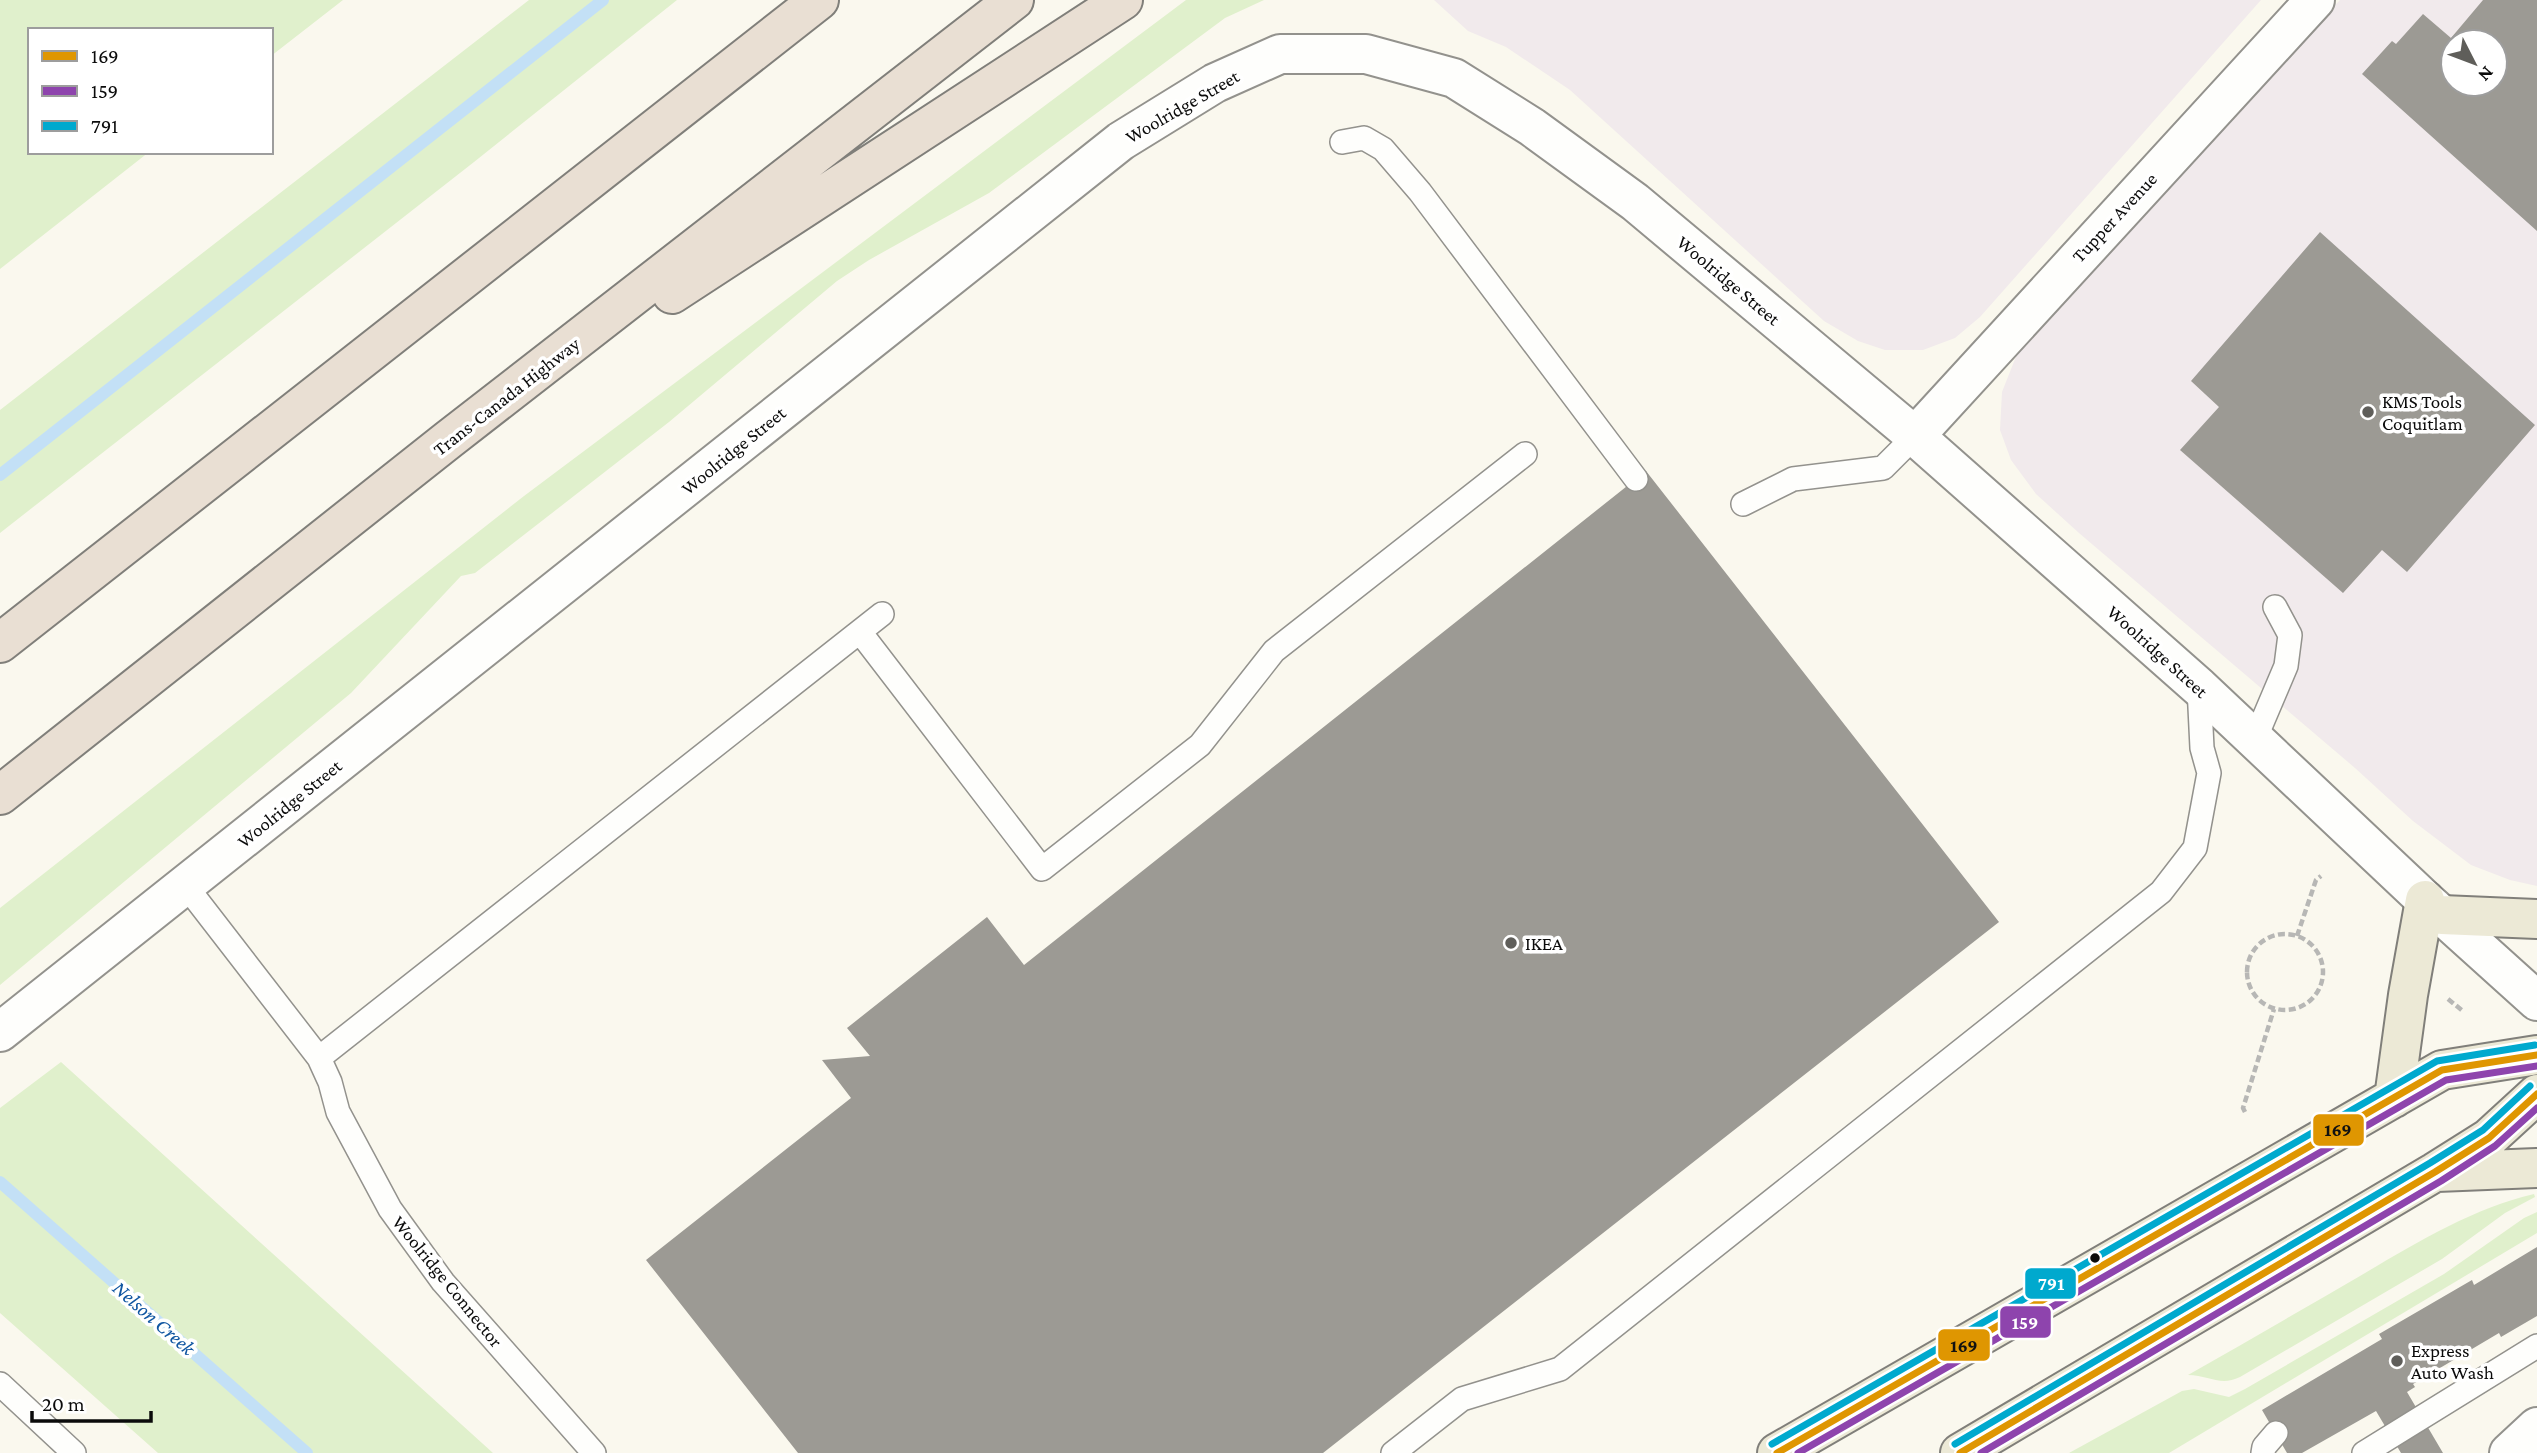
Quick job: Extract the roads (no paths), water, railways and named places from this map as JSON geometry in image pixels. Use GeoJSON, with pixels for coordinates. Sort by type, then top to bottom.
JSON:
{"type":"FeatureCollection","features":[{"type":"Feature","properties":{"kind":"highway"},"geometry":{"type":"LineString","coordinates":[[0,643],[820,0]]}},
{"type":"Feature","properties":{"kind":"highway","name":"Trans-Canada Highway"},"geometry":{"type":"LineString","coordinates":[[0,795],[448,440],[1014,0]]}},
{"type":"Feature","properties":{"kind":"highway"},"geometry":{"type":"LineString","coordinates":[[448,440],[1123,0]]}},
{"type":"Feature","properties":{"kind":"main road"},"geometry":{"type":"LineString","coordinates":[[2394,1098],[2408,995],[2433,907],[2537,919]]}},
{"type":"Feature","properties":{"kind":"main road"},"geometry":{"type":"LineString","coordinates":[[1777,1453],[2441,1070],[2537,1055]]}},
{"type":"Feature","properties":{"kind":"main road"},"geometry":{"type":"LineString","coordinates":[[1960,1453],[2435,1172],[2489,1138],[2537,1094]]}},
{"type":"Feature","properties":{"kind":"main road"},"geometry":{"type":"LineString","coordinates":[[2435,1172],[2537,1168]]}},
{"type":"Feature","properties":{"kind":"street","name":"Tupper Avenue"},"geometry":{"type":"LineString","coordinates":[[1915,436],[2315,0]]}},
{"type":"Feature","properties":{"kind":"street","name":"Woolridge Street"},"geometry":{"type":"LineString","coordinates":[[0,1032],[1121,141],[1215,83],[1280,54],[1366,54],[1454,78],[1532,127],[1635,202],[1915,436],[2199,687],[2537,1001]]}},
{"type":"Feature","properties":{"kind":"street"},"geometry":{"type":"LineString","coordinates":[[2509,1453],[2537,1427]]}},
{"type":"Feature","properties":{"kind":"lane"},"geometry":{"type":"LineString","coordinates":[[1342,142],[1364,138],[1383,149],[1391,158],[1445,225],[1636,479]]}},
{"type":"Feature","properties":{"kind":"lane"},"geometry":{"type":"LineString","coordinates":[[1744,504],[1793,479],[1883,468],[1915,436]]}},
{"type":"Feature","properties":{"kind":"lane"},"geometry":{"type":"LineString","coordinates":[[860,632],[1042,869],[1200,745],[1274,651],[1525,454]]}},
{"type":"Feature","properties":{"kind":"lane"},"geometry":{"type":"LineString","coordinates":[[2255,739],[2286,666],[2290,635],[2275,607]]}},
{"type":"Feature","properties":{"kind":"lane"},"geometry":{"type":"LineString","coordinates":[[319,1058],[882,614]]}},
{"type":"Feature","properties":{"kind":"lane"},"geometry":{"type":"LineString","coordinates":[[1393,1453],[1462,1399],[1560,1369],[2161,892],[2195,848],[2207,785],[2209,773],[2202,748],[2199,687]]}},
{"type":"Feature","properties":{"kind":"lane","name":"Woolridge Connector"},"geometry":{"type":"LineString","coordinates":[[186,886],[319,1058],[338,1112],[390,1209],[443,1282],[594,1453]]}},
{"type":"Feature","properties":{"kind":"lane"},"geometry":{"type":"LineString","coordinates":[[2364,1453],[2537,1346]]}},
{"type":"Feature","properties":{"kind":"lane"},"geometry":{"type":"LineString","coordinates":[[0,1384],[74,1453]]}},
{"type":"Feature","properties":{"kind":"lane"},"geometry":{"type":"LineString","coordinates":[[2263,1453],[2264,1447],[2276,1433]]}},
{"type":"Feature","properties":{"kind":"waterway"},"geometry":{"type":"LineString","coordinates":[[0,475],[603,0]]}},
{"type":"Feature","properties":{"kind":"waterway","name":"Nelson Creek"},"geometry":{"type":"LineString","coordinates":[[0,1182],[307,1453]]}},
{"type":"Feature","properties":{"kind":"place","name":"KMS Tools Coquitlam"},"geometry":{"type":"Point","coordinates":[2368,412]}},
{"type":"Feature","properties":{"kind":"place","name":"IKEA"},"geometry":{"type":"Point","coordinates":[1511,943]}},
{"type":"Feature","properties":{"kind":"place","name":"Express Auto Wash"},"geometry":{"type":"Point","coordinates":[2397,1361]}}]}
